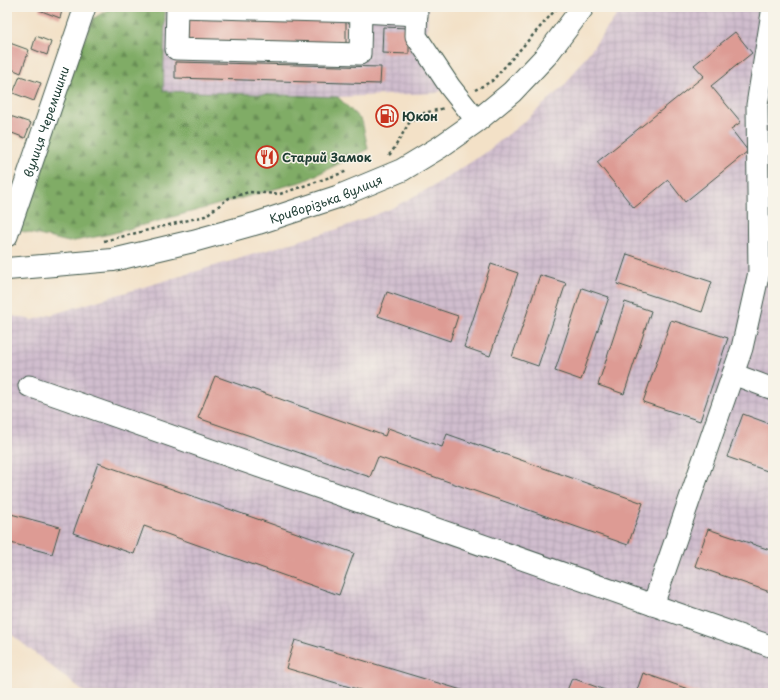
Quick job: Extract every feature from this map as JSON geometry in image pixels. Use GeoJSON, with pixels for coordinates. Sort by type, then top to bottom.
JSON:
{"type":"FeatureCollection","features":[{"type":"Feature","properties":{"kind":"main road","name":"Криворізька вулиця"},"geometry":{"type":"LineString","coordinates":[[7,269],[113,260],[193,241],[258,223],[337,197],[402,170],[440,147],[477,121],[512,92],[546,56],[583,7]]}},
{"type":"Feature","properties":{"kind":"street","name":"вулиця Черемшини"},"geometry":{"type":"LineString","coordinates":[[7,236],[85,7]]}},
{"type":"Feature","properties":{"kind":"street"},"geometry":{"type":"LineString","coordinates":[[361,12],[360,54],[176,49],[177,7],[361,12],[417,11],[416,36],[459,99],[477,121]]}},
{"type":"Feature","properties":{"kind":"street"},"geometry":{"type":"LineString","coordinates":[[653,605],[742,348],[759,272],[757,105],[772,13]]}},
{"type":"Feature","properties":{"kind":"street"},"geometry":{"type":"LineString","coordinates":[[733,374],[773,389]]}},
{"type":"Feature","properties":{"kind":"street"},"geometry":{"type":"LineString","coordinates":[[29,386],[773,647]]}},
{"type":"Feature","properties":{"kind":"path"},"geometry":{"type":"LineString","coordinates":[[387,156],[392,152],[409,123],[424,113],[444,109],[492,81],[558,7]]}},
{"type":"Feature","properties":{"kind":"path"},"geometry":{"type":"LineString","coordinates":[[102,242],[205,216],[229,198],[249,192],[280,194],[352,170]]}},
{"type":"Feature","properties":{"kind":"shaded area"},"geometry":{"type":"Polygon","coordinates":[[[166,7],[428,7],[427,36],[459,83],[436,93],[338,97],[163,91],[166,7]]]}},
{"type":"Feature","properties":{"kind":"shaded area"},"geometry":{"type":"Polygon","coordinates":[[[623,7],[773,7],[773,693],[87,693],[81,690],[7,632],[7,315],[33,320],[338,229],[390,209],[437,184],[485,153],[525,121],[564,86],[623,7]]]}},
{"type":"Feature","properties":{"kind":"green space"},"geometry":{"type":"Polygon","coordinates":[[[112,7],[156,7],[165,11],[163,91],[338,97],[362,121],[368,149],[304,181],[110,234],[69,242],[17,230],[84,40],[94,18],[112,7]]]}},
{"type":"Feature","properties":{"kind":"building"},"geometry":{"type":"Polygon","coordinates":[[[40,7],[63,7],[60,18],[39,10],[40,7]]]}},
{"type":"Feature","properties":{"kind":"building"},"geometry":{"type":"Polygon","coordinates":[[[184,17],[346,21],[346,48],[184,44],[184,17]]]}},
{"type":"Feature","properties":{"kind":"building"},"geometry":{"type":"Polygon","coordinates":[[[383,27],[409,28],[409,54],[382,53],[383,27]]]}},
{"type":"Feature","properties":{"kind":"building"},"geometry":{"type":"Polygon","coordinates":[[[735,32],[752,53],[711,86],[741,122],[731,129],[748,151],[685,202],[668,180],[634,208],[597,162],[704,76],[694,65],[735,32]]]}},
{"type":"Feature","properties":{"kind":"building"},"geometry":{"type":"Polygon","coordinates":[[[36,36],[51,42],[47,55],[32,49],[36,36]]]}},
{"type":"Feature","properties":{"kind":"building"},"geometry":{"type":"Polygon","coordinates":[[[7,42],[29,50],[21,73],[7,67],[7,42]]]}},
{"type":"Feature","properties":{"kind":"building"},"geometry":{"type":"Polygon","coordinates":[[[175,62],[381,67],[380,84],[175,78],[175,62]]]}},
{"type":"Feature","properties":{"kind":"building"},"geometry":{"type":"Polygon","coordinates":[[[20,76],[41,83],[34,101],[13,93],[20,76]]]}},
{"type":"Feature","properties":{"kind":"building"},"geometry":{"type":"Polygon","coordinates":[[[7,115],[31,123],[25,138],[12,133],[9,141],[7,140],[7,115]]]}},
{"type":"Feature","properties":{"kind":"building"},"geometry":{"type":"Polygon","coordinates":[[[627,254],[712,282],[702,312],[617,284],[627,254]]]}},
{"type":"Feature","properties":{"kind":"building"},"geometry":{"type":"Polygon","coordinates":[[[491,264],[518,273],[490,356],[464,347],[491,264]]]}},
{"type":"Feature","properties":{"kind":"building"},"geometry":{"type":"Polygon","coordinates":[[[540,275],[566,283],[538,366],[512,357],[540,275]]]}},
{"type":"Feature","properties":{"kind":"building"},"geometry":{"type":"Polygon","coordinates":[[[582,288],[609,297],[581,380],[555,371],[582,288]]]}},
{"type":"Feature","properties":{"kind":"building"},"geometry":{"type":"Polygon","coordinates":[[[387,292],[458,316],[450,341],[378,316],[387,292]]]}},
{"type":"Feature","properties":{"kind":"building"},"geometry":{"type":"Polygon","coordinates":[[[625,302],[651,311],[624,394],[598,385],[625,302]]]}},
{"type":"Feature","properties":{"kind":"building"},"geometry":{"type":"Polygon","coordinates":[[[671,320],[728,338],[700,421],[643,402],[671,320]]]}},
{"type":"Feature","properties":{"kind":"building"},"geometry":{"type":"Polygon","coordinates":[[[215,376],[385,436],[388,428],[442,447],[447,434],[643,503],[628,545],[378,457],[370,477],[198,418],[215,376]]]}},
{"type":"Feature","properties":{"kind":"building"},"geometry":{"type":"Polygon","coordinates":[[[743,414],[773,425],[773,473],[727,457],[743,414]]]}},
{"type":"Feature","properties":{"kind":"building"},"geometry":{"type":"Polygon","coordinates":[[[98,463],[354,553],[339,595],[144,526],[134,554],[73,533],[98,463]]]}},
{"type":"Feature","properties":{"kind":"building"},"geometry":{"type":"Polygon","coordinates":[[[7,513],[60,527],[52,554],[7,542],[7,513]]]}},
{"type":"Feature","properties":{"kind":"building"},"geometry":{"type":"Polygon","coordinates":[[[708,529],[773,551],[773,593],[695,566],[708,529]]]}},
{"type":"Feature","properties":{"kind":"building"},"geometry":{"type":"Polygon","coordinates":[[[295,640],[465,691],[464,693],[370,693],[286,668],[295,640]]]}},
{"type":"Feature","properties":{"kind":"building"},"geometry":{"type":"Polygon","coordinates":[[[643,673],[699,693],[636,693],[643,673]]]}},
{"type":"Feature","properties":{"kind":"building"},"geometry":{"type":"Polygon","coordinates":[[[572,678],[613,693],[566,693],[572,678]]]}},
{"type":"Feature","properties":{"kind":"place","name":"Юкон"},"geometry":{"type":"Point","coordinates":[387,116]}},
{"type":"Feature","properties":{"kind":"place","name":"Старий Замок"},"geometry":{"type":"Point","coordinates":[267,157]}}]}
